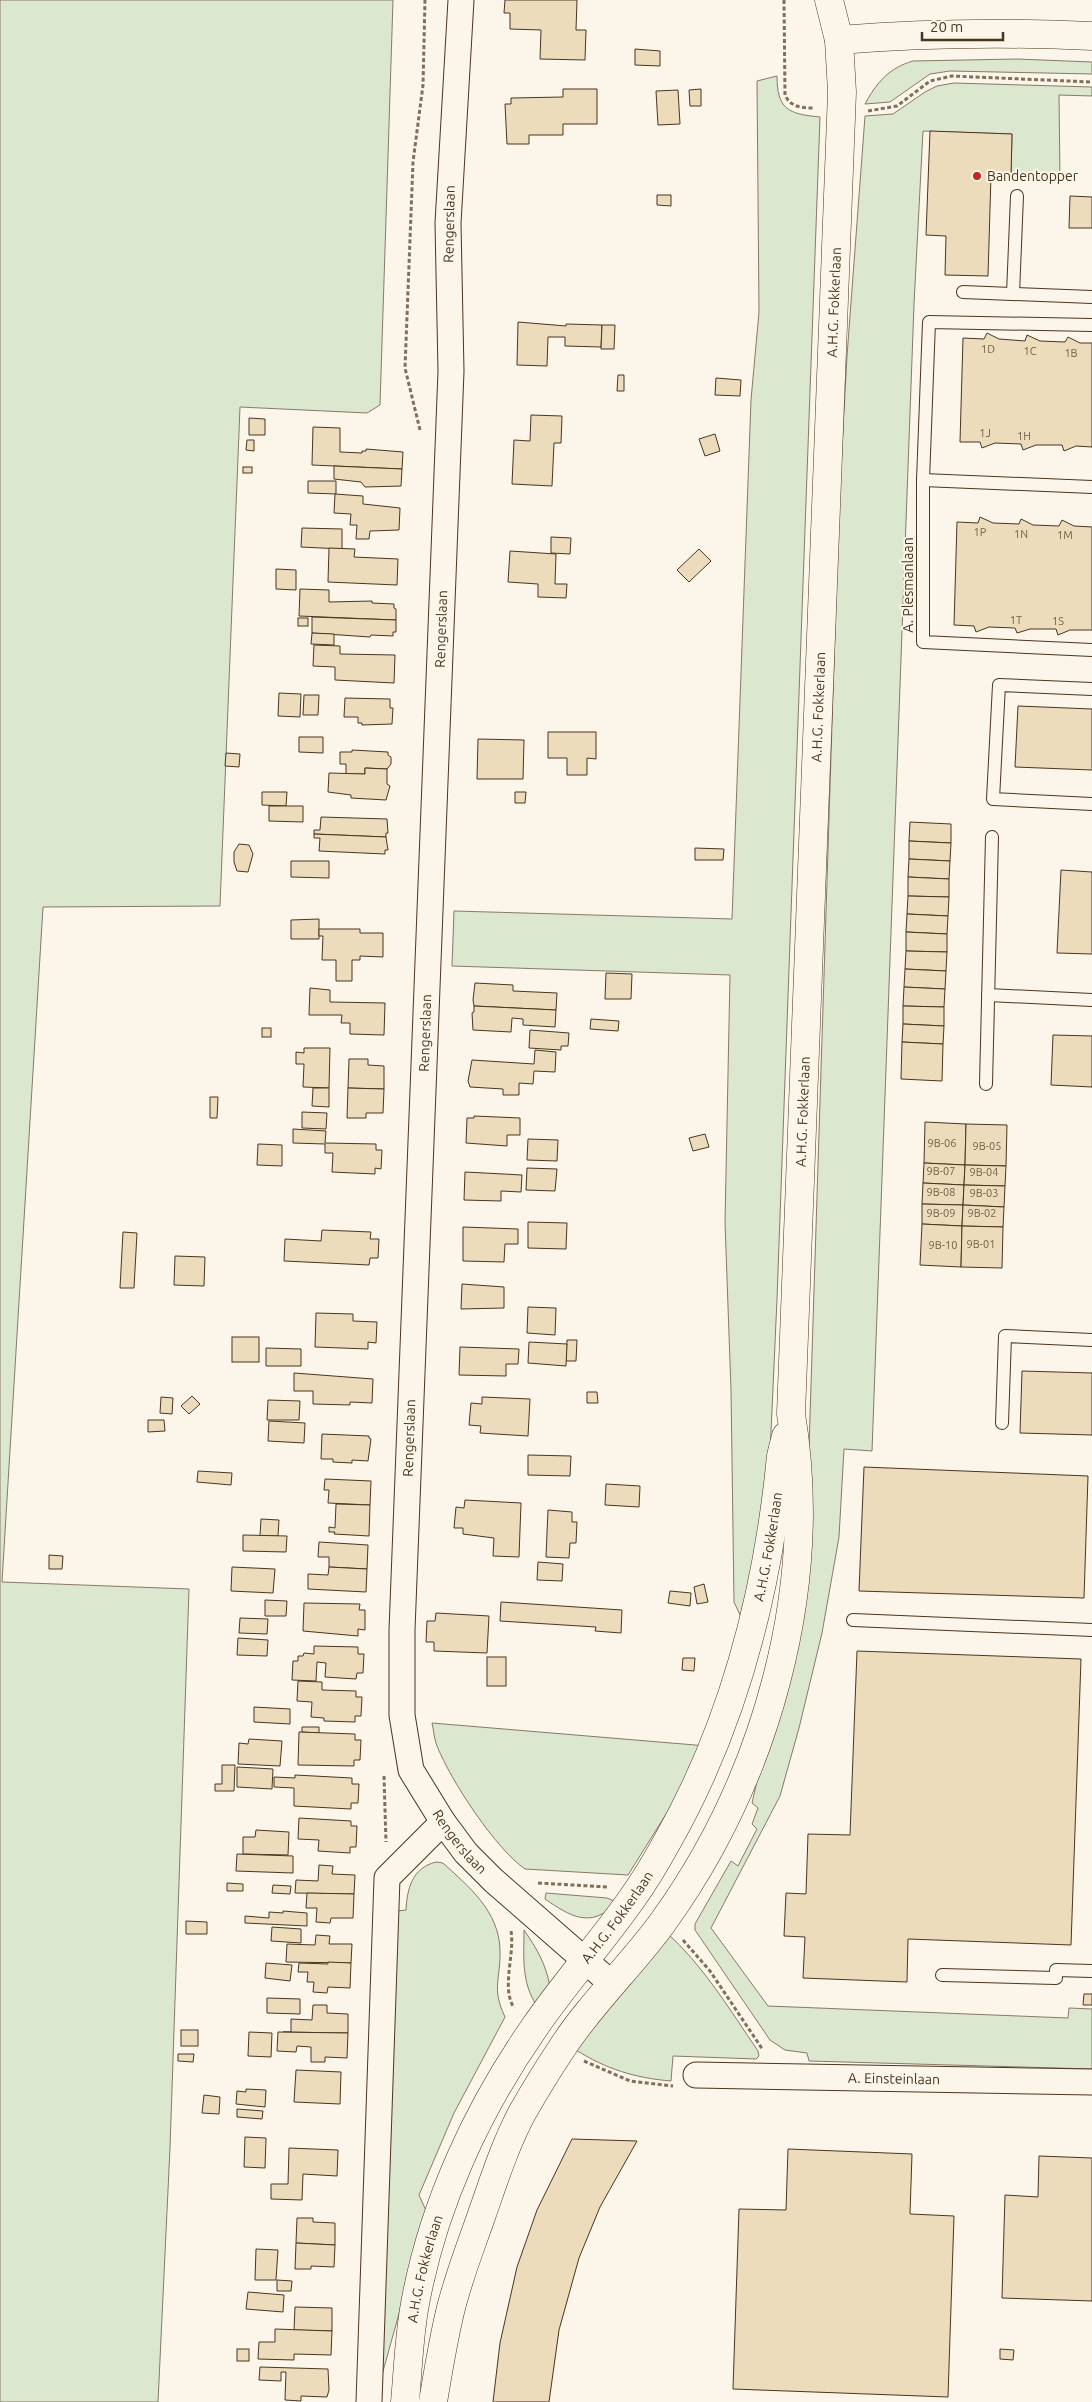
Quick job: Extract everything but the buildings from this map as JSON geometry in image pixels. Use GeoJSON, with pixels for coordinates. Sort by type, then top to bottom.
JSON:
{"type":"FeatureCollection","features":[{"type":"Feature","properties":{"kind":"main road","name":"A.H.G. Fokkerlaan"},"geometry":{"type":"LineString","coordinates":[[405,2402],[415,2304],[430,2241],[446,2196],[475,2127],[494,2090],[534,2028],[647,1876],[684,1810],[718,1734],[748,1643],[762,1588],[781,1456],[791,1414],[841,109],[839,40],[830,0]]}},
{"type":"Feature","properties":{"kind":"main road"},"geometry":{"type":"LineString","coordinates":[[839,40],[938,33],[1009,32],[1092,36]]}},
{"type":"Feature","properties":{"kind":"main road","name":"A.H.G. Fokkerlaan"},"geometry":{"type":"LineString","coordinates":[[433,2402],[456,2290],[500,2161],[522,2114],[562,2048],[663,1922],[688,1884],[733,1801],[762,1726],[778,1672],[795,1584],[798,1456],[791,1414]]}},
{"type":"Feature","properties":{"kind":"street","name":"Rengerslaan"},"geometry":{"type":"LineString","coordinates":[[461,0],[448,223],[451,371],[402,1630],[402,1716],[411,1770],[443,1822],[466,1853],[493,1880],[612,1984]]}},
{"type":"Feature","properties":{"kind":"street"},"geometry":{"type":"LineString","coordinates":[[369,2402],[387,1878],[443,1822]]}},
{"type":"Feature","properties":{"kind":"street","name":"A. Einsteinlaan"},"geometry":{"type":"LineString","coordinates":[[696,2075],[1092,2082]]}},
{"type":"Feature","properties":{"kind":"lane"},"geometry":{"type":"LineString","coordinates":[[1013,294],[1017,196]]}},
{"type":"Feature","properties":{"kind":"lane"},"geometry":{"type":"LineString","coordinates":[[963,292],[1092,297]]}},
{"type":"Feature","properties":{"kind":"lane","name":"A. Plesmanlaan"},"geometry":{"type":"LineString","coordinates":[[1092,326],[929,322],[924,480],[923,642],[1092,650]]}},
{"type":"Feature","properties":{"kind":"lane"},"geometry":{"type":"LineString","coordinates":[[924,480],[1092,487]]}},
{"type":"Feature","properties":{"kind":"lane"},"geometry":{"type":"LineString","coordinates":[[1092,689],[999,685],[993,799],[1092,804]]}},
{"type":"Feature","properties":{"kind":"lane"},"geometry":{"type":"LineString","coordinates":[[986,1084],[992,837]]}},
{"type":"Feature","properties":{"kind":"lane"},"geometry":{"type":"LineString","coordinates":[[988,996],[1092,1000]]}},
{"type":"Feature","properties":{"kind":"lane"},"geometry":{"type":"LineString","coordinates":[[1002,1423],[1005,1336],[1092,1340]]}},
{"type":"Feature","properties":{"kind":"lane"},"geometry":{"type":"LineString","coordinates":[[853,1620],[1092,1630]]}},
{"type":"Feature","properties":{"kind":"lane"},"geometry":{"type":"LineString","coordinates":[[942,1975],[1056,1978],[1056,1970],[1092,1971]]}},
{"type":"Feature","properties":{"kind":"path"},"geometry":{"type":"LineString","coordinates":[[420,438],[420,428],[405,368],[413,162],[423,85],[425,0]]}},
{"type":"Feature","properties":{"kind":"path"},"geometry":{"type":"LineString","coordinates":[[784,0],[784,89],[788,100],[802,108],[872,111],[897,106],[930,82],[952,76],[1092,82]]}},
{"type":"Feature","properties":{"kind":"path"},"geometry":{"type":"LineString","coordinates":[[383,1767],[387,1878]]}},
{"type":"Feature","properties":{"kind":"green space"},"geometry":{"type":"Polygon","coordinates":[[[0,0],[393,0],[380,405],[367,413],[240,407],[220,906],[43,907],[2,1582],[189,1589],[170,2148],[158,2402],[0,2402],[0,0]]]}},
{"type":"Feature","properties":{"kind":"green space"},"geometry":{"type":"Polygon","coordinates":[[[1017,59],[1092,62],[1092,74],[950,71],[930,74],[890,102],[865,104],[884,77],[897,68],[913,61],[1017,59]]]}},
{"type":"Feature","properties":{"kind":"green space"},"geometry":{"type":"Polygon","coordinates":[[[777,76],[779,96],[786,108],[800,114],[820,117],[777,1299],[767,1520],[747,1630],[734,1602],[731,1390],[725,1222],[730,975],[452,966],[454,911],[732,919],[751,400],[759,312],[757,81],[777,76]]]}},
{"type":"Feature","properties":{"kind":"green space"},"geometry":{"type":"Polygon","coordinates":[[[954,83],[1092,87],[1092,96],[1059,95],[1060,179],[1011,176],[1012,134],[923,131],[914,304],[872,1451],[844,1449],[839,1537],[822,1633],[799,1728],[780,1796],[711,1928],[768,2006],[1068,2018],[1069,2008],[1092,2009],[1092,2069],[809,2061],[807,2053],[785,2050],[770,2040],[695,1930],[695,1924],[731,1861],[738,1866],[757,1829],[752,1824],[758,1808],[752,1803],[767,1737],[807,1511],[839,504],[847,356],[865,116],[893,114],[925,92],[937,86],[954,83]]]}},
{"type":"Feature","properties":{"kind":"green space"},"geometry":{"type":"Polygon","coordinates":[[[432,1723],[707,1746],[628,1875],[525,1869],[501,1846],[463,1795],[437,1746],[432,1723]]]}},
{"type":"Feature","properties":{"kind":"green space"},"geometry":{"type":"Polygon","coordinates":[[[436,1862],[443,1863],[463,1881],[481,1901],[494,1923],[500,1950],[498,1998],[505,2017],[454,2113],[419,2195],[427,2213],[375,2400],[397,1911],[406,1910],[408,1894],[416,1874],[421,1869],[436,1862]]]}},
{"type":"Feature","properties":{"kind":"green space"},"geometry":{"type":"Polygon","coordinates":[[[546,1893],[607,1898],[617,1902],[598,1916],[581,1917],[563,1911],[545,1899],[546,1893]]]}},
{"type":"Feature","properties":{"kind":"green space"},"geometry":{"type":"Polygon","coordinates":[[[524,1930],[540,1957],[550,1987],[537,2006],[528,1988],[524,1970],[524,1930]]]}},
{"type":"Feature","properties":{"kind":"green space"},"geometry":{"type":"Polygon","coordinates":[[[666,1932],[692,1959],[715,1988],[758,2051],[759,2056],[756,2059],[673,2056],[671,2081],[645,2078],[621,2072],[576,2050],[666,1932]]]}},
{"type":"Feature","properties":{"kind":"place","name":"Bandentopper"},"geometry":{"type":"Point","coordinates":[977,176]}}]}
